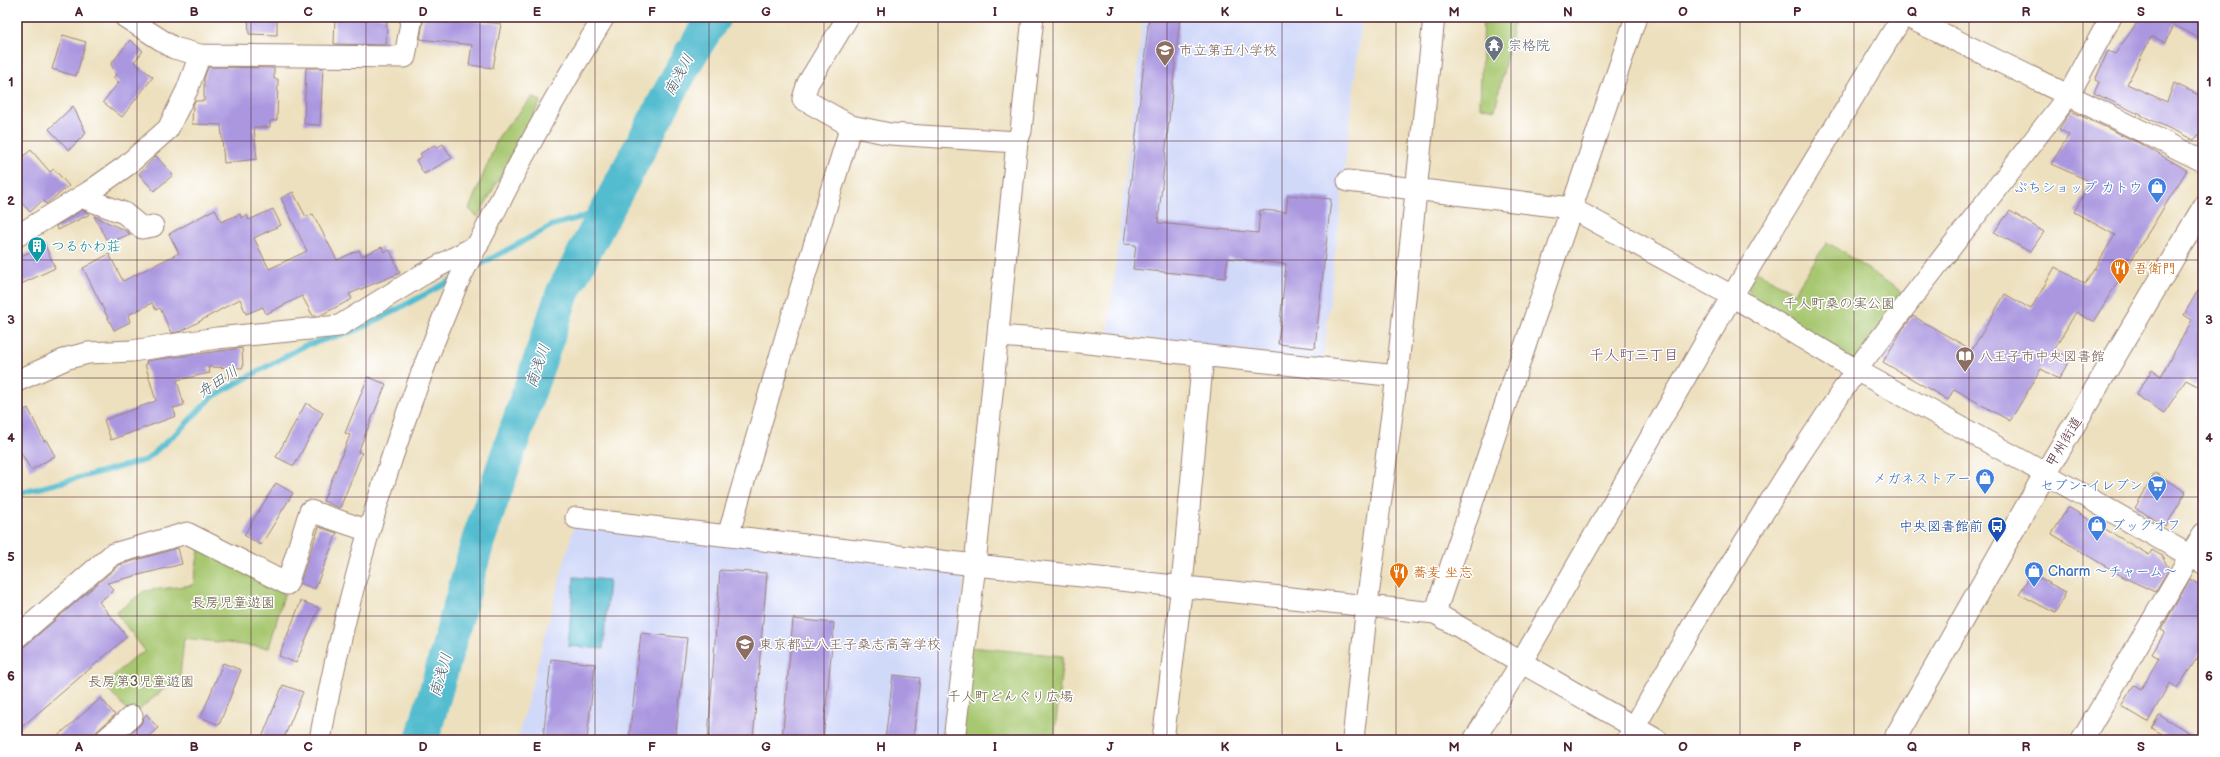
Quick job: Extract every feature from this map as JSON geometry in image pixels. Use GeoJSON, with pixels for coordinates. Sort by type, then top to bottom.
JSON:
{"type":"FeatureCollection","features":[{"type":"Feature","properties":{"kind":"highway","name":"甲州街道"},"geometry":{"type":"LineString","coordinates":[[1894,740],[2045,474],[2203,208]]}},
{"type":"Feature","properties":{"kind":"street"},"geometry":{"type":"LineString","coordinates":[[125,17],[174,48],[200,55],[405,57],[412,17]]}},
{"type":"Feature","properties":{"kind":"street"},"geometry":{"type":"LineString","coordinates":[[320,740],[329,689],[369,531],[400,434],[455,290],[525,152],[604,17]]}},
{"type":"Feature","properties":{"kind":"street"},"geometry":{"type":"LineString","coordinates":[[848,17],[808,83],[803,99],[850,126],[890,134],[1017,142]]}},
{"type":"Feature","properties":{"kind":"street"},"geometry":{"type":"LineString","coordinates":[[954,740],[975,565],[1017,142],[1021,131],[1033,17]]}},
{"type":"Feature","properties":{"kind":"street"},"geometry":{"type":"LineString","coordinates":[[1353,740],[1367,604],[1397,376],[1434,17]]}},
{"type":"Feature","properties":{"kind":"street"},"geometry":{"type":"LineString","coordinates":[[1435,612],[1636,17]]}},
{"type":"Feature","properties":{"kind":"street"},"geometry":{"type":"LineString","coordinates":[[1474,740],[1521,663],[1732,296],[1902,17]]}},
{"type":"Feature","properties":{"kind":"street"},"geometry":{"type":"LineString","coordinates":[[1908,17],[2203,161]]}},
{"type":"Feature","properties":{"kind":"street"},"geometry":{"type":"LineString","coordinates":[[1631,733],[1698,616],[1797,459],[1856,370],[2068,96],[2111,17]]}},
{"type":"Feature","properties":{"kind":"street"},"geometry":{"type":"LineString","coordinates":[[17,236],[81,197],[126,166],[168,129],[187,90],[200,55]]}},
{"type":"Feature","properties":{"kind":"street"},"geometry":{"type":"LineString","coordinates":[[728,536],[789,325],[850,126]]}},
{"type":"Feature","properties":{"kind":"street"},"geometry":{"type":"LineString","coordinates":[[1348,181],[1417,188],[1571,208],[1732,296],[1856,370],[2197,559]]}},
{"type":"Feature","properties":{"kind":"street"},"geometry":{"type":"LineString","coordinates":[[81,197],[124,213],[142,228],[153,226]]}},
{"type":"Feature","properties":{"kind":"street"},"geometry":{"type":"LineString","coordinates":[[17,381],[68,358],[88,352],[132,351],[217,338],[339,326],[422,275],[473,252]]}},
{"type":"Feature","properties":{"kind":"street"},"geometry":{"type":"LineString","coordinates":[[998,336],[1202,355],[1397,376]]}},
{"type":"Feature","properties":{"kind":"street"},"geometry":{"type":"LineString","coordinates":[[1163,740],[1182,585],[1202,355]]}},
{"type":"Feature","properties":{"kind":"street"},"geometry":{"type":"LineString","coordinates":[[17,637],[113,554],[187,533],[287,584],[310,511],[369,531]]}},
{"type":"Feature","properties":{"kind":"street"},"geometry":{"type":"LineString","coordinates":[[576,518],[975,565],[1435,612],[1521,663],[1631,733],[1657,740]]}},
{"type":"Feature","properties":{"kind":"street"},"geometry":{"type":"LineString","coordinates":[[2082,740],[2197,559],[2203,534]]}},
{"type":"Feature","properties":{"kind":"street"},"geometry":{"type":"LineString","coordinates":[[105,740],[132,716]]}},
{"type":"Feature","properties":{"kind":"shaded area"},"geometry":{"type":"Polygon","coordinates":[[[1143,17],[1362,17],[1323,361],[1108,333],[1143,17]]]}},
{"type":"Feature","properties":{"kind":"shaded area","name":"東京都立八王子桑志高等学校"},"geometry":{"type":"Polygon","coordinates":[[[576,518],[965,563],[945,740],[517,740],[576,518]]]}},
{"type":"Feature","properties":{"kind":"green space","name":"宗格院"},"geometry":{"type":"Polygon","coordinates":[[[1483,17],[1515,17],[1495,110],[1480,107],[1483,17]]]}},
{"type":"Feature","properties":{"kind":"green space"},"geometry":{"type":"Polygon","coordinates":[[[532,97],[541,101],[478,217],[469,209],[499,136],[532,97]]]}},
{"type":"Feature","properties":{"kind":"green space","name":"千人町桑の実公園"},"geometry":{"type":"Polygon","coordinates":[[[1827,242],[1905,294],[1853,361],[1754,301],[1747,285],[1757,271],[1794,293],[1827,242]]]}},
{"type":"Feature","properties":{"kind":"green space"},"geometry":{"type":"Polygon","coordinates":[[[201,539],[287,584],[269,648],[184,638],[179,685],[170,684],[132,716],[104,684],[136,656],[146,652],[116,613],[144,591],[193,585],[201,539]]]}},
{"type":"Feature","properties":{"kind":"green space","name":"千人町どんぐり広場"},"geometry":{"type":"Polygon","coordinates":[[[970,647],[1063,656],[1054,740],[960,740],[970,647]]]}},
{"type":"Feature","properties":{"kind":"water"},"geometry":{"type":"Polygon","coordinates":[[[574,577],[609,580],[603,649],[568,646],[574,577]]]}},
{"type":"Feature","properties":{"kind":"building"},"geometry":{"type":"Polygon","coordinates":[[[248,17],[277,18],[277,35],[249,34],[248,17]]]}},
{"type":"Feature","properties":{"kind":"building"},"geometry":{"type":"Polygon","coordinates":[[[335,17],[387,17],[386,45],[334,44],[335,17]]]}},
{"type":"Feature","properties":{"kind":"building"},"geometry":{"type":"Polygon","coordinates":[[[424,17],[441,17],[501,24],[493,68],[469,65],[472,45],[420,39],[424,17]]]}},
{"type":"Feature","properties":{"kind":"building"},"geometry":{"type":"Polygon","coordinates":[[[1149,17],[1180,17],[1158,223],[1258,233],[1260,210],[1286,212],[1288,195],[1331,199],[1315,348],[1278,344],[1286,264],[1228,258],[1225,278],[1133,269],[1136,245],[1124,244],[1149,17]]]}},
{"type":"Feature","properties":{"kind":"building"},"geometry":{"type":"Polygon","coordinates":[[[2141,17],[2203,17],[2203,40],[2174,25],[2166,42],[2151,37],[2127,84],[2167,102],[2174,83],[2203,97],[2203,130],[2194,140],[2094,93],[2099,82],[2095,80],[2108,51],[2115,54],[2141,17]]]}},
{"type":"Feature","properties":{"kind":"building"},"geometry":{"type":"Polygon","coordinates":[[[63,35],[86,42],[76,76],[52,69],[63,35]]]}},
{"type":"Feature","properties":{"kind":"building"},"geometry":{"type":"Polygon","coordinates":[[[130,40],[143,51],[134,62],[153,77],[122,117],[103,102],[119,82],[113,78],[116,75],[111,64],[130,40]]]}},
{"type":"Feature","properties":{"kind":"building"},"geometry":{"type":"Polygon","coordinates":[[[208,67],[274,68],[274,79],[278,79],[277,120],[270,121],[270,127],[254,127],[257,159],[224,163],[221,125],[192,124],[193,105],[195,101],[204,101],[204,79],[208,67]]]}},
{"type":"Feature","properties":{"kind":"building"},"geometry":{"type":"Polygon","coordinates":[[[306,68],[323,68],[320,125],[304,124],[306,68]]]}},
{"type":"Feature","properties":{"kind":"building"},"geometry":{"type":"Polygon","coordinates":[[[73,106],[86,133],[69,150],[49,129],[73,106]]]}},
{"type":"Feature","properties":{"kind":"building"},"geometry":{"type":"Polygon","coordinates":[[[2071,111],[2139,143],[2187,170],[2093,322],[2076,312],[2054,350],[2070,359],[2059,379],[2041,369],[2010,421],[1954,389],[1948,400],[1883,362],[1902,330],[1913,316],[1972,350],[2005,294],[2031,309],[2055,267],[2085,284],[2115,235],[2074,212],[2090,184],[2087,180],[2051,164],[2069,135],[2059,129],[2071,111]]]}},
{"type":"Feature","properties":{"kind":"building"},"geometry":{"type":"Polygon","coordinates":[[[443,144],[452,158],[424,174],[416,160],[422,157],[420,154],[434,145],[436,148],[443,144]]]}},
{"type":"Feature","properties":{"kind":"building"},"geometry":{"type":"Polygon","coordinates":[[[31,150],[50,172],[54,169],[69,186],[46,204],[43,200],[30,212],[17,198],[17,161],[31,150]]]}},
{"type":"Feature","properties":{"kind":"building"},"geometry":{"type":"Polygon","coordinates":[[[156,156],[173,175],[154,191],[139,174],[156,156]]]}},
{"type":"Feature","properties":{"kind":"building"},"geometry":{"type":"Polygon","coordinates":[[[293,192],[306,217],[313,214],[337,260],[359,250],[362,256],[382,247],[384,252],[390,250],[400,273],[349,294],[352,299],[319,316],[313,316],[302,296],[266,314],[263,307],[246,314],[240,299],[182,331],[171,333],[160,308],[156,310],[152,303],[128,315],[130,322],[114,330],[83,268],[109,254],[123,281],[179,253],[169,234],[215,209],[221,222],[240,214],[241,218],[247,215],[249,220],[273,209],[281,225],[254,238],[269,269],[307,251],[281,198],[293,192]]]}},
{"type":"Feature","properties":{"kind":"building"},"geometry":{"type":"Polygon","coordinates":[[[82,210],[90,214],[58,230],[56,226],[82,210]]]}},
{"type":"Feature","properties":{"kind":"building"},"geometry":{"type":"Polygon","coordinates":[[[2010,211],[2044,232],[2030,252],[1994,232],[2010,211]]]}},
{"type":"Feature","properties":{"kind":"building"},"geometry":{"type":"Polygon","coordinates":[[[94,216],[126,231],[130,234],[108,243],[94,216]]]}},
{"type":"Feature","properties":{"kind":"building","name":"つるかわ荘"},"geometry":{"type":"Polygon","coordinates":[[[45,245],[55,268],[17,286],[17,258],[45,245]]]}},
{"type":"Feature","properties":{"kind":"building"},"geometry":{"type":"Polygon","coordinates":[[[2203,281],[2203,389],[2186,380],[2164,413],[2136,395],[2152,370],[2161,376],[2192,320],[2184,315],[2203,281]]]}},
{"type":"Feature","properties":{"kind":"building"},"geometry":{"type":"Polygon","coordinates":[[[242,348],[243,368],[208,367],[210,373],[177,380],[184,405],[173,408],[176,416],[111,440],[104,420],[156,401],[145,364],[147,363],[146,361],[242,348]]]}},
{"type":"Feature","properties":{"kind":"building"},"geometry":{"type":"Polygon","coordinates":[[[368,377],[386,384],[358,452],[362,453],[340,508],[323,501],[350,435],[345,433],[368,377]]]}},
{"type":"Feature","properties":{"kind":"building"},"geometry":{"type":"Polygon","coordinates":[[[306,403],[323,413],[294,466],[276,457],[306,403]]]}},
{"type":"Feature","properties":{"kind":"building"},"geometry":{"type":"Polygon","coordinates":[[[28,408],[44,441],[46,440],[55,456],[31,470],[17,446],[17,414],[28,408]]]}},
{"type":"Feature","properties":{"kind":"building"},"geometry":{"type":"Polygon","coordinates":[[[2155,473],[2186,492],[2166,526],[2135,508],[2155,473]]]}},
{"type":"Feature","properties":{"kind":"building"},"geometry":{"type":"Polygon","coordinates":[[[276,483],[293,493],[261,545],[244,535],[276,483]]]}},
{"type":"Feature","properties":{"kind":"building","name":"ブックオフ"},"geometry":{"type":"Polygon","coordinates":[[[2068,507],[2149,555],[2152,550],[2162,556],[2169,569],[2155,592],[2125,578],[2052,534],[2068,507]]]}},
{"type":"Feature","properties":{"kind":"building"},"geometry":{"type":"Polygon","coordinates":[[[319,527],[337,533],[315,589],[300,583],[319,527]]]}},
{"type":"Feature","properties":{"kind":"building"},"geometry":{"type":"Polygon","coordinates":[[[178,548],[182,564],[107,583],[114,590],[99,602],[127,637],[17,731],[17,650],[25,646],[119,565],[178,548]]]}},
{"type":"Feature","properties":{"kind":"building"},"geometry":{"type":"Polygon","coordinates":[[[720,570],[767,573],[753,740],[708,740],[720,570]]]}},
{"type":"Feature","properties":{"kind":"building"},"geometry":{"type":"Polygon","coordinates":[[[2031,574],[2066,592],[2055,613],[2019,594],[2031,574]]]}},
{"type":"Feature","properties":{"kind":"building"},"geometry":{"type":"Polygon","coordinates":[[[2190,579],[2203,587],[2203,649],[2177,689],[2169,684],[2148,722],[2121,706],[2134,685],[2141,689],[2159,658],[2152,654],[2165,632],[2161,630],[2190,579]]]}},
{"type":"Feature","properties":{"kind":"building"},"geometry":{"type":"Polygon","coordinates":[[[301,601],[319,608],[296,663],[279,656],[301,601]]]}},
{"type":"Feature","properties":{"kind":"building"},"geometry":{"type":"Polygon","coordinates":[[[793,619],[834,623],[823,740],[782,740],[793,619]]]}},
{"type":"Feature","properties":{"kind":"building"},"geometry":{"type":"Polygon","coordinates":[[[641,633],[687,638],[675,740],[629,740],[641,633]]]}},
{"type":"Feature","properties":{"kind":"building"},"geometry":{"type":"Polygon","coordinates":[[[551,659],[595,664],[587,740],[543,740],[551,659]]]}},
{"type":"Feature","properties":{"kind":"building"},"geometry":{"type":"Polygon","coordinates":[[[223,663],[241,670],[219,725],[201,717],[223,663]]]}},
{"type":"Feature","properties":{"kind":"building"},"geometry":{"type":"Polygon","coordinates":[[[893,675],[920,678],[913,740],[885,740],[893,675]]]}},
{"type":"Feature","properties":{"kind":"building"},"geometry":{"type":"Polygon","coordinates":[[[283,685],[303,692],[283,740],[261,740],[283,685]]]}},
{"type":"Feature","properties":{"kind":"building"},"geometry":{"type":"Polygon","coordinates":[[[101,698],[115,715],[97,731],[93,740],[53,740],[101,698]]]}},
{"type":"Feature","properties":{"kind":"building"},"geometry":{"type":"Polygon","coordinates":[[[146,714],[158,728],[144,740],[123,740],[140,725],[146,714]]]}},
{"type":"Feature","properties":{"kind":"building"},"geometry":{"type":"Polygon","coordinates":[[[2159,715],[2202,740],[2172,740],[2152,728],[2159,715]]]}},
{"type":"Feature","properties":{"kind":"waterway","name":"南浅川"},"geometry":{"type":"LineString","coordinates":[[422,740],[478,541],[563,292],[688,58],[714,17]]}},
{"type":"Feature","properties":{"kind":"waterway"},"geometry":{"type":"LineString","coordinates":[[472,269],[553,225],[607,210]]}},
{"type":"Feature","properties":{"kind":"waterway","name":"舟田川"},"geometry":{"type":"LineString","coordinates":[[17,494],[146,460],[184,426],[212,397],[304,346],[360,329],[452,280]]}},
{"type":"Feature","properties":{"kind":"place","name":"宗格院"},"geometry":{"type":"Point","coordinates":[1494,62]}},
{"type":"Feature","properties":{"kind":"place","name":"市立第五小学校"},"geometry":{"type":"Point","coordinates":[1165,67]}},
{"type":"Feature","properties":{"kind":"place","name":"ぷちショップ カトウ"},"geometry":{"type":"Point","coordinates":[2157,204]}},
{"type":"Feature","properties":{"kind":"place","name":"つるかわ荘"},"geometry":{"type":"Point","coordinates":[37,263]}},
{"type":"Feature","properties":{"kind":"place","name":"吾衛門"},"geometry":{"type":"Point","coordinates":[2120,285]}},
{"type":"Feature","properties":{"kind":"place","name":"八王子市中央図書館"},"geometry":{"type":"Point","coordinates":[1965,373]}},
{"type":"Feature","properties":{"kind":"place","name":"メガネストアー"},"geometry":{"type":"Point","coordinates":[1985,495]}},
{"type":"Feature","properties":{"kind":"place","name":"セブン-イレブン"},"geometry":{"type":"Point","coordinates":[2157,502]}},
{"type":"Feature","properties":{"kind":"place","name":"ブックオフ"},"geometry":{"type":"Point","coordinates":[2097,542]}},
{"type":"Feature","properties":{"kind":"place","name":"中央図書館前"},"geometry":{"type":"Point","coordinates":[1997,543]}},
{"type":"Feature","properties":{"kind":"place","name":"Charm ～チャーム～"},"geometry":{"type":"Point","coordinates":[2034,588]}},
{"type":"Feature","properties":{"kind":"place","name":"蕎麦 坐忘"},"geometry":{"type":"Point","coordinates":[1399,589]}},
{"type":"Feature","properties":{"kind":"place","name":"東京都立八王子桑志高等学校"},"geometry":{"type":"Point","coordinates":[745,661]}},
{"type":"Feature","properties":{"kind":"district","name":"千人町三丁目"},"geometry":{"type":"Point","coordinates":[1634,355]}},
{"type":"Feature","properties":{"kind":"park label","name":"長房児童遊園"},"geometry":{"type":"Point","coordinates":[233,602]}},
{"type":"Feature","properties":{"kind":"park label","name":"長房第3児童遊園"},"geometry":{"type":"Point","coordinates":[141,681]}}]}
